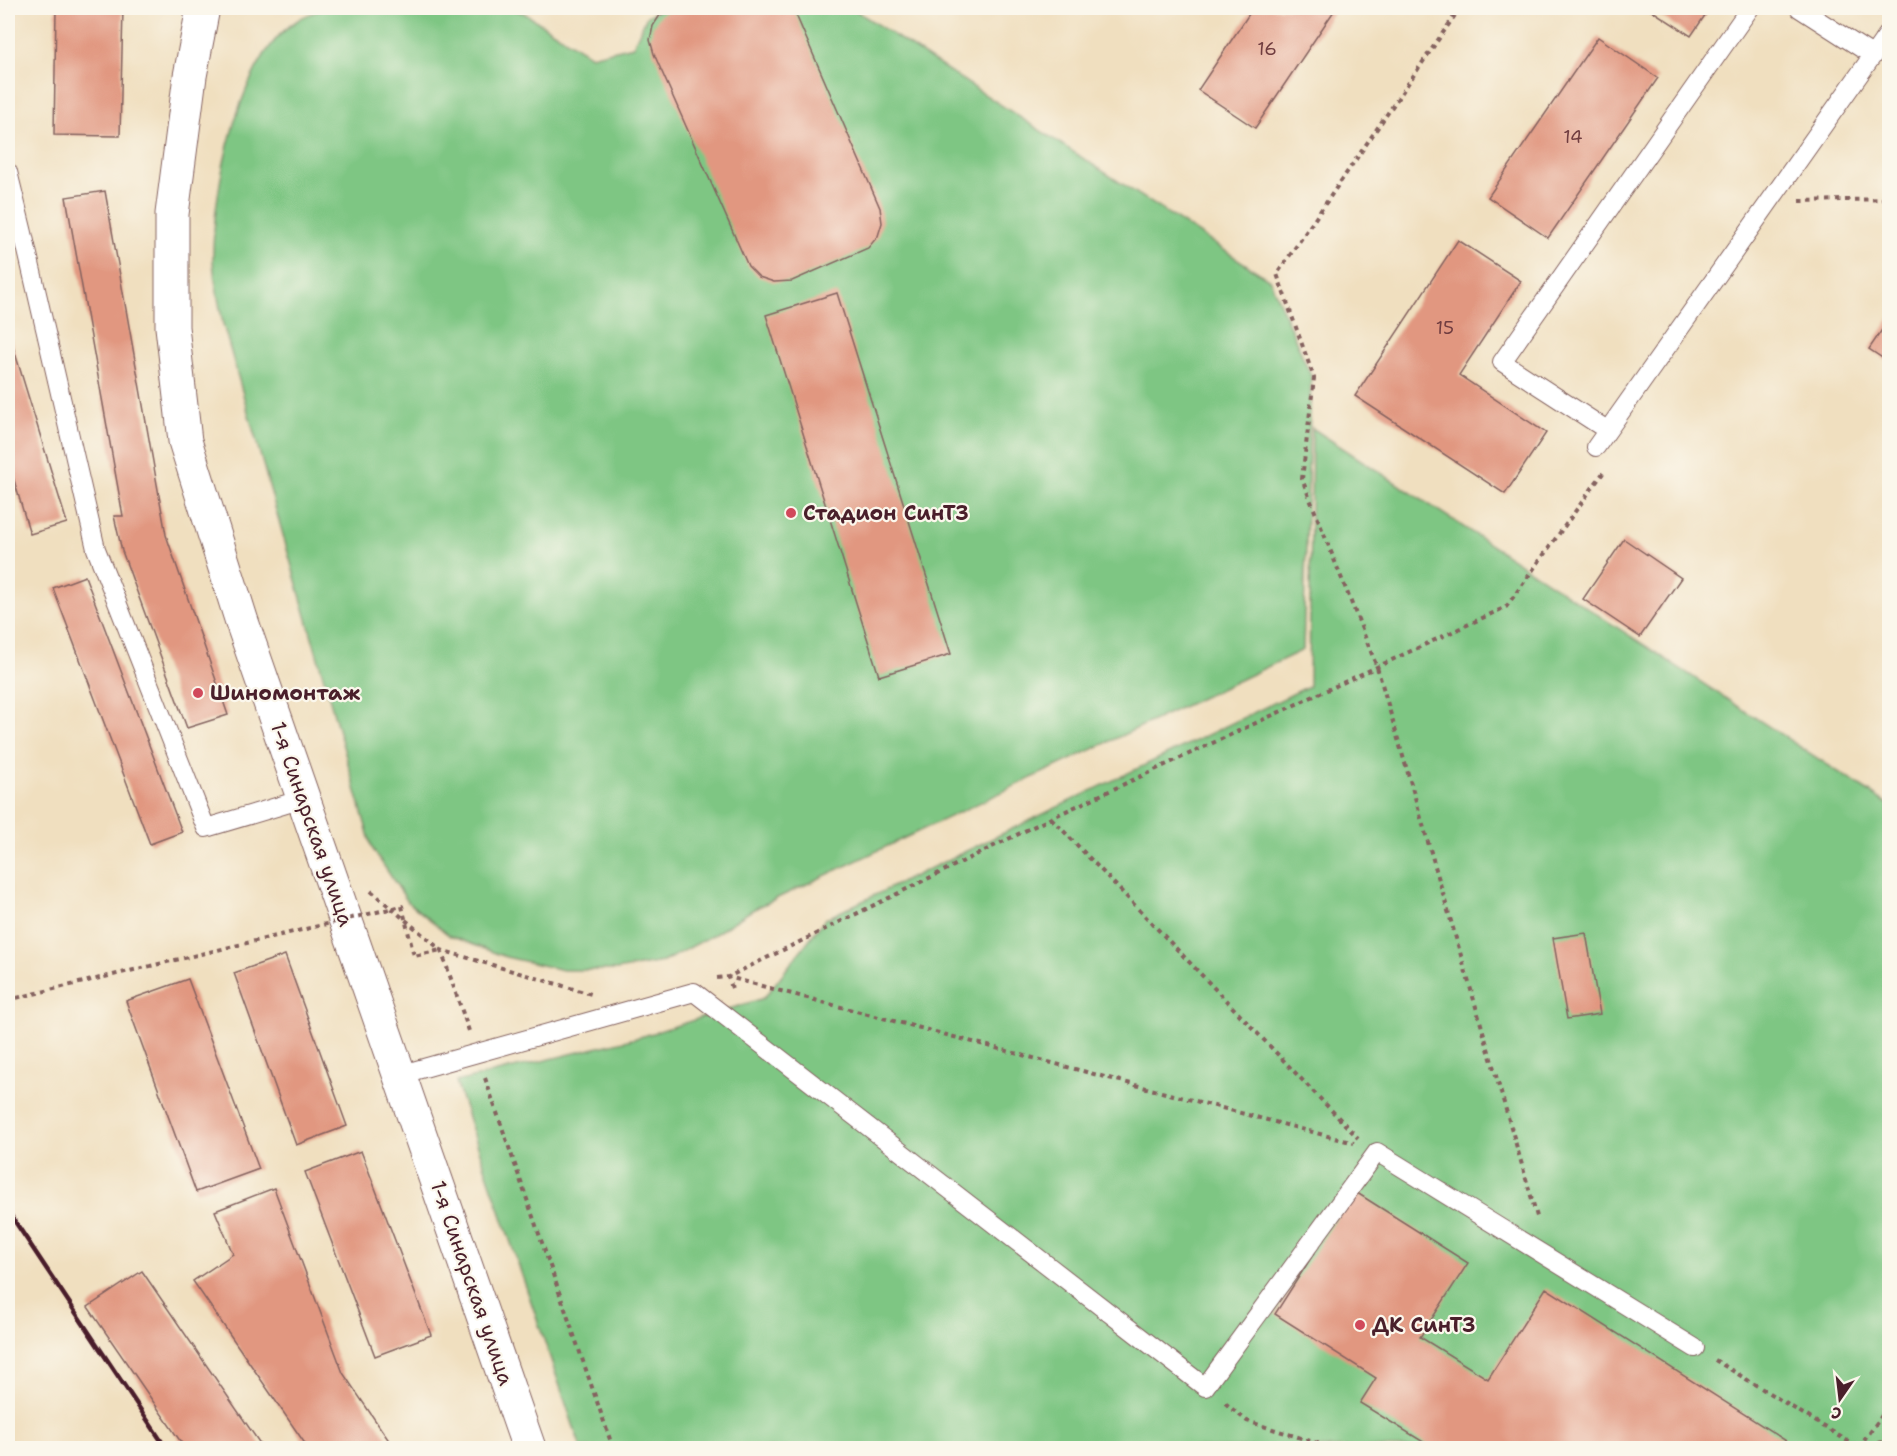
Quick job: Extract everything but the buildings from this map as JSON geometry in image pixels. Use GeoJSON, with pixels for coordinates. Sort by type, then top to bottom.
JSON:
{"type":"FeatureCollection","features":[{"type":"Feature","properties":{"kind":"street","name":"1-я Синарская улица"},"geometry":{"type":"LineString","coordinates":[[203,8],[190,76],[172,214],[172,327],[185,441],[242,622],[529,1449]]}},
{"type":"Feature","properties":{"kind":"lane"},"geometry":{"type":"LineString","coordinates":[[1607,430],[1502,362],[1750,8]]}},
{"type":"Feature","properties":{"kind":"lane"},"geometry":{"type":"LineString","coordinates":[[1799,8],[1872,55]]}},
{"type":"Feature","properties":{"kind":"lane"},"geometry":{"type":"LineString","coordinates":[[1596,447],[1890,31]]}},
{"type":"Feature","properties":{"kind":"lane"},"geometry":{"type":"LineString","coordinates":[[8,172],[15,236],[96,549],[206,828],[303,799]]}},
{"type":"Feature","properties":{"kind":"lane"},"geometry":{"type":"LineString","coordinates":[[399,1075],[694,992],[1205,1387],[1377,1152],[1695,1348]]}},
{"type":"Feature","properties":{"kind":"path"},"geometry":{"type":"LineString","coordinates":[[1460,8],[1277,274],[1314,378],[1302,479],[1377,667],[1539,1224]]}},
{"type":"Feature","properties":{"kind":"path"},"geometry":{"type":"LineString","coordinates":[[1791,201],[1890,199]]}},
{"type":"Feature","properties":{"kind":"path"},"geometry":{"type":"LineString","coordinates":[[706,980],[728,976],[1051,818],[1506,607],[1606,468]]}},
{"type":"Feature","properties":{"kind":"path"},"geometry":{"type":"LineString","coordinates":[[1051,818],[1366,1146]]}},
{"type":"Feature","properties":{"kind":"path"},"geometry":{"type":"LineString","coordinates":[[368,889],[441,950],[596,995]]}},
{"type":"Feature","properties":{"kind":"path"},"geometry":{"type":"LineString","coordinates":[[8,1000],[402,906],[414,956],[441,950]]}},
{"type":"Feature","properties":{"kind":"path"},"geometry":{"type":"LineString","coordinates":[[441,950],[472,1041]]}},
{"type":"Feature","properties":{"kind":"path"},"geometry":{"type":"LineString","coordinates":[[728,976],[1355,1143]]}},
{"type":"Feature","properties":{"kind":"path"},"geometry":{"type":"LineString","coordinates":[[484,1075],[613,1449]]}},
{"type":"Feature","properties":{"kind":"path"},"geometry":{"type":"LineString","coordinates":[[1859,1448],[1890,1404]]}},
{"type":"Feature","properties":{"kind":"green space","name":"Стадион СинТЗ"},"geometry":{"type":"Polygon","coordinates":[[[328,8],[508,8],[524,13],[591,56],[633,46],[647,16],[664,8],[852,8],[1270,280],[1311,376],[1303,650],[752,910],[715,934],[663,962],[616,970],[563,970],[506,957],[450,936],[408,902],[372,848],[223,324],[215,281],[213,256],[218,196],[233,127],[245,94],[259,63],[277,38],[301,18],[328,8]]]}},
{"type":"Feature","properties":{"kind":"green space"},"geometry":{"type":"Polygon","coordinates":[[[1312,428],[1889,805],[1889,1448],[581,1448],[456,1082],[640,1037],[764,998],[825,919],[1309,686],[1312,428]]]}},
{"type":"Feature","properties":{"kind":"railway"},"geometry":{"type":"LineString","coordinates":[[8,1211],[166,1448]]}},
{"type":"Feature","properties":{"kind":"place","name":"Стадион СинТЗ"},"geometry":{"type":"Point","coordinates":[791,513]}},
{"type":"Feature","properties":{"kind":"place","name":"Шиномонтаж"},"geometry":{"type":"Point","coordinates":[198,693]}},
{"type":"Feature","properties":{"kind":"place","name":"ДК СинТЗ"},"geometry":{"type":"Point","coordinates":[1360,1325]}}]}
